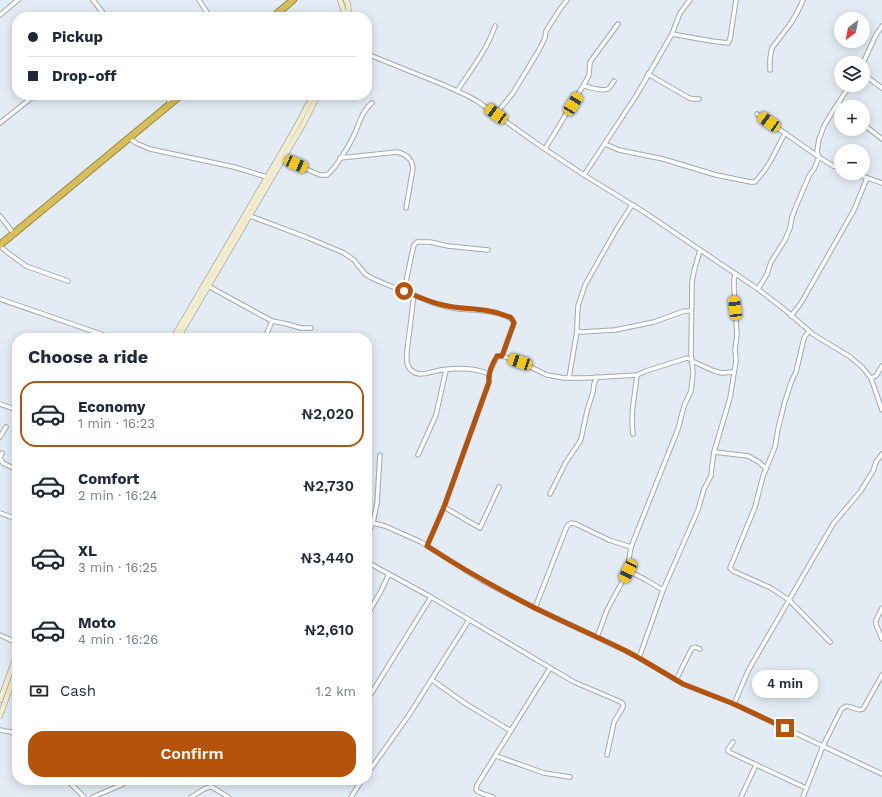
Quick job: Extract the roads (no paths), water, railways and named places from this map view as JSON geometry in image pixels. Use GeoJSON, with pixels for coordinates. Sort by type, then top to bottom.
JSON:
{"type":"FeatureCollection","features":[{"type":"Feature","properties":{"kind":"highway"},"geometry":{"type":"LineString","coordinates":[[279,12],[293,0]]}},
{"type":"Feature","properties":{"kind":"highway"},"geometry":{"type":"LineString","coordinates":[[0,246],[174,100]]}},
{"type":"Feature","properties":{"kind":"main road"},"geometry":{"type":"LineString","coordinates":[[340,0],[344,12]]}},
{"type":"Feature","properties":{"kind":"main road"},"geometry":{"type":"LineString","coordinates":[[346,0],[349,12]]}},
{"type":"Feature","properties":{"kind":"main road"},"geometry":{"type":"LineString","coordinates":[[176,333],[310,100]]}},
{"type":"Feature","properties":{"kind":"main road"},"geometry":{"type":"LineString","coordinates":[[181,333],[304,123],[316,100]]}},
{"type":"Feature","properties":{"kind":"main road"},"geometry":{"type":"LineString","coordinates":[[0,700],[12,668]]}},
{"type":"Feature","properties":{"kind":"main road"},"geometry":{"type":"LineString","coordinates":[[0,716],[12,683]]}},
{"type":"Feature","properties":{"kind":"street"},"geometry":{"type":"LineString","coordinates":[[0,15],[18,0]]}},
{"type":"Feature","properties":{"kind":"street"},"geometry":{"type":"LineString","coordinates":[[93,0],[102,12]]}},
{"type":"Feature","properties":{"kind":"street"},"geometry":{"type":"LineString","coordinates":[[199,0],[207,12]]}},
{"type":"Feature","properties":{"kind":"street"},"geometry":{"type":"LineString","coordinates":[[496,114],[513,93],[539,50],[545,38],[546,31],[567,0]]}},
{"type":"Feature","properties":{"kind":"street"},"geometry":{"type":"LineString","coordinates":[[584,175],[648,74],[672,34],[680,14],[690,0]]}},
{"type":"Feature","properties":{"kind":"street"},"geometry":{"type":"LineString","coordinates":[[672,34],[728,43],[736,0]]}},
{"type":"Feature","properties":{"kind":"street"},"geometry":{"type":"LineString","coordinates":[[770,70],[772,48],[786,31],[803,0]]}},
{"type":"Feature","properties":{"kind":"street"},"geometry":{"type":"LineString","coordinates":[[545,149],[584,86],[589,75],[590,62],[618,24]]}},
{"type":"Feature","properties":{"kind":"street"},"geometry":{"type":"LineString","coordinates":[[457,91],[482,54],[495,26]]}},
{"type":"Feature","properties":{"kind":"street"},"geometry":{"type":"LineString","coordinates":[[866,56],[882,26]]}},
{"type":"Feature","properties":{"kind":"street"},"geometry":{"type":"LineString","coordinates":[[372,56],[457,91],[477,101],[545,149],[644,212],[758,289],[819,339],[856,361],[871,378],[882,410]]}},
{"type":"Feature","properties":{"kind":"street"},"geometry":{"type":"LineString","coordinates":[[648,74],[688,98],[694,100],[699,99]]}},
{"type":"Feature","properties":{"kind":"street"},"geometry":{"type":"LineString","coordinates":[[870,79],[882,88]]}},
{"type":"Feature","properties":{"kind":"street"},"geometry":{"type":"LineString","coordinates":[[584,86],[605,90],[610,88],[614,81]]}},
{"type":"Feature","properties":{"kind":"street"},"geometry":{"type":"LineString","coordinates":[[0,123],[29,100]]}},
{"type":"Feature","properties":{"kind":"street"},"geometry":{"type":"LineString","coordinates":[[169,100],[170,104]]}},
{"type":"Feature","properties":{"kind":"street"},"geometry":{"type":"LineString","coordinates":[[283,159],[320,175],[326,176],[333,170],[353,138],[364,112],[372,103]]}},
{"type":"Feature","properties":{"kind":"street"},"geometry":{"type":"LineString","coordinates":[[758,289],[785,240],[808,176],[814,169],[819,157],[817,151],[820,136],[834,108]]}},
{"type":"Feature","properties":{"kind":"street"},"geometry":{"type":"LineString","coordinates":[[758,114],[834,166]]}},
{"type":"Feature","properties":{"kind":"street"},"geometry":{"type":"LineString","coordinates":[[870,130],[882,139]]}},
{"type":"Feature","properties":{"kind":"street"},"geometry":{"type":"LineString","coordinates":[[605,144],[619,150],[663,160],[716,175],[755,182],[770,162],[785,133]]}},
{"type":"Feature","properties":{"kind":"street"},"geometry":{"type":"LineString","coordinates":[[129,138],[150,149],[234,167],[267,177]]}},
{"type":"Feature","properties":{"kind":"street"},"geometry":{"type":"LineString","coordinates":[[340,158],[397,152],[408,156],[412,164],[412,168],[406,208]]}},
{"type":"Feature","properties":{"kind":"street"},"geometry":{"type":"LineString","coordinates":[[870,179],[882,183]]}},
{"type":"Feature","properties":{"kind":"street"},"geometry":{"type":"LineString","coordinates":[[791,316],[801,303],[854,210],[866,180]]}},
{"type":"Feature","properties":{"kind":"street"},"geometry":{"type":"LineString","coordinates":[[569,378],[577,331],[576,325],[578,306],[586,285],[616,230],[632,205]]}},
{"type":"Feature","properties":{"kind":"street"},"geometry":{"type":"LineString","coordinates":[[0,216],[14,234]]}},
{"type":"Feature","properties":{"kind":"street"},"geometry":{"type":"LineString","coordinates":[[250,216],[344,253],[356,261],[365,274],[379,282],[441,305],[491,311],[512,319],[514,323],[502,356]]}},
{"type":"Feature","properties":{"kind":"street"},"geometry":{"type":"LineString","coordinates":[[404,291],[414,245],[417,242],[430,242],[448,246],[488,250]]}},
{"type":"Feature","properties":{"kind":"street"},"geometry":{"type":"LineString","coordinates":[[0,246],[26,266],[68,280]]}},
{"type":"Feature","properties":{"kind":"street"},"geometry":{"type":"LineString","coordinates":[[597,637],[607,610],[628,571],[627,569],[631,548],[678,429],[684,406],[691,391],[693,373],[690,346],[692,276],[700,250]]}},
{"type":"Feature","properties":{"kind":"street"},"geometry":{"type":"LineString","coordinates":[[639,658],[663,590],[698,510],[704,489],[710,478],[714,452],[728,406],[736,361],[735,349],[737,335],[734,278],[736,274]]}},
{"type":"Feature","properties":{"kind":"street"},"geometry":{"type":"LineString","coordinates":[[208,286],[272,320],[301,328],[311,328]]}},
{"type":"Feature","properties":{"kind":"street"},"geometry":{"type":"LineString","coordinates":[[414,295],[407,352],[408,367],[414,372],[420,374],[446,370],[474,369],[488,374]]}},
{"type":"Feature","properties":{"kind":"street"},"geometry":{"type":"LineString","coordinates":[[0,299],[98,333]]}},
{"type":"Feature","properties":{"kind":"street"},"geometry":{"type":"LineString","coordinates":[[577,331],[615,330],[654,322],[684,311],[691,311]]}},
{"type":"Feature","properties":{"kind":"street"},"geometry":{"type":"LineString","coordinates":[[267,333],[272,320]]}},
{"type":"Feature","properties":{"kind":"street"},"geometry":{"type":"LineString","coordinates":[[809,331],[804,338],[796,372],[783,407],[775,447],[766,469],[755,507],[730,568],[733,571],[771,588],[789,600],[830,642]]}},
{"type":"Feature","properties":{"kind":"street"},"geometry":{"type":"LineString","coordinates":[[427,546],[444,507],[489,382],[488,374],[497,356],[502,356],[520,362],[547,375],[560,378],[591,378],[637,375],[646,370],[687,358],[714,371],[722,373],[734,372]]}},
{"type":"Feature","properties":{"kind":"street"},"geometry":{"type":"LineString","coordinates":[[871,378],[876,376],[882,366]]}},
{"type":"Feature","properties":{"kind":"street"},"geometry":{"type":"LineString","coordinates":[[418,455],[436,415],[446,370]]}},
{"type":"Feature","properties":{"kind":"street"},"geometry":{"type":"LineString","coordinates":[[633,434],[631,423],[637,375]]}},
{"type":"Feature","properties":{"kind":"street"},"geometry":{"type":"LineString","coordinates":[[550,494],[566,462],[581,439],[597,377]]}},
{"type":"Feature","properties":{"kind":"street"},"geometry":{"type":"LineString","coordinates":[[591,378],[594,384]]}},
{"type":"Feature","properties":{"kind":"street"},"geometry":{"type":"LineString","coordinates":[[0,404],[12,408]]}},
{"type":"Feature","properties":{"kind":"street"},"geometry":{"type":"LineString","coordinates":[[0,437],[6,427]]}},
{"type":"Feature","properties":{"kind":"street"},"geometry":{"type":"LineString","coordinates":[[714,452],[748,456],[759,462],[766,469]]}},
{"type":"Feature","properties":{"kind":"street"},"geometry":{"type":"LineString","coordinates":[[2,453],[0,458],[3,463],[12,468]]}},
{"type":"Feature","properties":{"kind":"street"},"geometry":{"type":"LineString","coordinates":[[734,704],[748,671],[833,524],[860,492],[882,454]]}},
{"type":"Feature","properties":{"kind":"street"},"geometry":{"type":"LineString","coordinates":[[380,455],[377,503],[373,523],[385,526],[427,546],[482,580],[535,608],[639,658],[676,680],[699,691],[734,704],[882,774]]}},
{"type":"Feature","properties":{"kind":"street"},"geometry":{"type":"LineString","coordinates":[[444,507],[480,528],[499,487]]}},
{"type":"Feature","properties":{"kind":"street"},"geometry":{"type":"LineString","coordinates":[[0,512],[12,517]]}},
{"type":"Feature","properties":{"kind":"street"},"geometry":{"type":"LineString","coordinates":[[535,608],[568,526],[571,523],[575,523],[609,540],[631,548]]}},
{"type":"Feature","properties":{"kind":"street"},"geometry":{"type":"LineString","coordinates":[[372,565],[431,597],[574,682],[618,700],[623,704],[623,707],[614,722],[606,755]]}},
{"type":"Feature","properties":{"kind":"street"},"geometry":{"type":"LineString","coordinates":[[628,571],[663,590]]}},
{"type":"Feature","properties":{"kind":"street"},"geometry":{"type":"LineString","coordinates":[[372,607],[389,574]]}},
{"type":"Feature","properties":{"kind":"street"},"geometry":{"type":"LineString","coordinates":[[372,692],[431,597]]}},
{"type":"Feature","properties":{"kind":"street"},"geometry":{"type":"LineString","coordinates":[[882,608],[876,620],[876,624],[882,639]]}},
{"type":"Feature","properties":{"kind":"street"},"geometry":{"type":"LineString","coordinates":[[372,767],[409,715],[469,620]]}},
{"type":"Feature","properties":{"kind":"street"},"geometry":{"type":"LineString","coordinates":[[0,635],[12,641]]}},
{"type":"Feature","properties":{"kind":"street"},"geometry":{"type":"LineString","coordinates":[[676,680],[692,648],[695,647],[700,649]]}},
{"type":"Feature","properties":{"kind":"street"},"geometry":{"type":"LineString","coordinates":[[493,797],[479,793],[476,790],[478,785],[525,706],[550,668]]}},
{"type":"Feature","properties":{"kind":"street"},"geometry":{"type":"LineString","coordinates":[[803,797],[823,746],[841,710],[843,707],[847,706],[860,710],[863,709],[882,675]]}},
{"type":"Feature","properties":{"kind":"street"},"geometry":{"type":"LineString","coordinates":[[432,680],[466,704],[511,731]]}},
{"type":"Feature","properties":{"kind":"street"},"geometry":{"type":"LineString","coordinates":[[0,730],[12,732]]}},
{"type":"Feature","properties":{"kind":"street"},"geometry":{"type":"LineString","coordinates":[[733,742],[728,749],[729,752],[806,788]]}},
{"type":"Feature","properties":{"kind":"street"},"geometry":{"type":"LineString","coordinates":[[496,756],[544,773],[570,776]]}},
{"type":"Feature","properties":{"kind":"street"},"geometry":{"type":"LineString","coordinates":[[741,797],[756,765]]}},
{"type":"Feature","properties":{"kind":"street"},"geometry":{"type":"LineString","coordinates":[[72,785],[84,797]]}},
{"type":"Feature","properties":{"kind":"street"},"geometry":{"type":"LineString","coordinates":[[93,797],[121,785]]}},
{"type":"Feature","properties":{"kind":"street"},"geometry":{"type":"LineString","coordinates":[[351,797],[359,785]]}},
{"type":"Feature","properties":{"kind":"street"},"geometry":{"type":"LineString","coordinates":[[191,797],[198,794],[207,786],[212,786],[228,797]]}}]}
